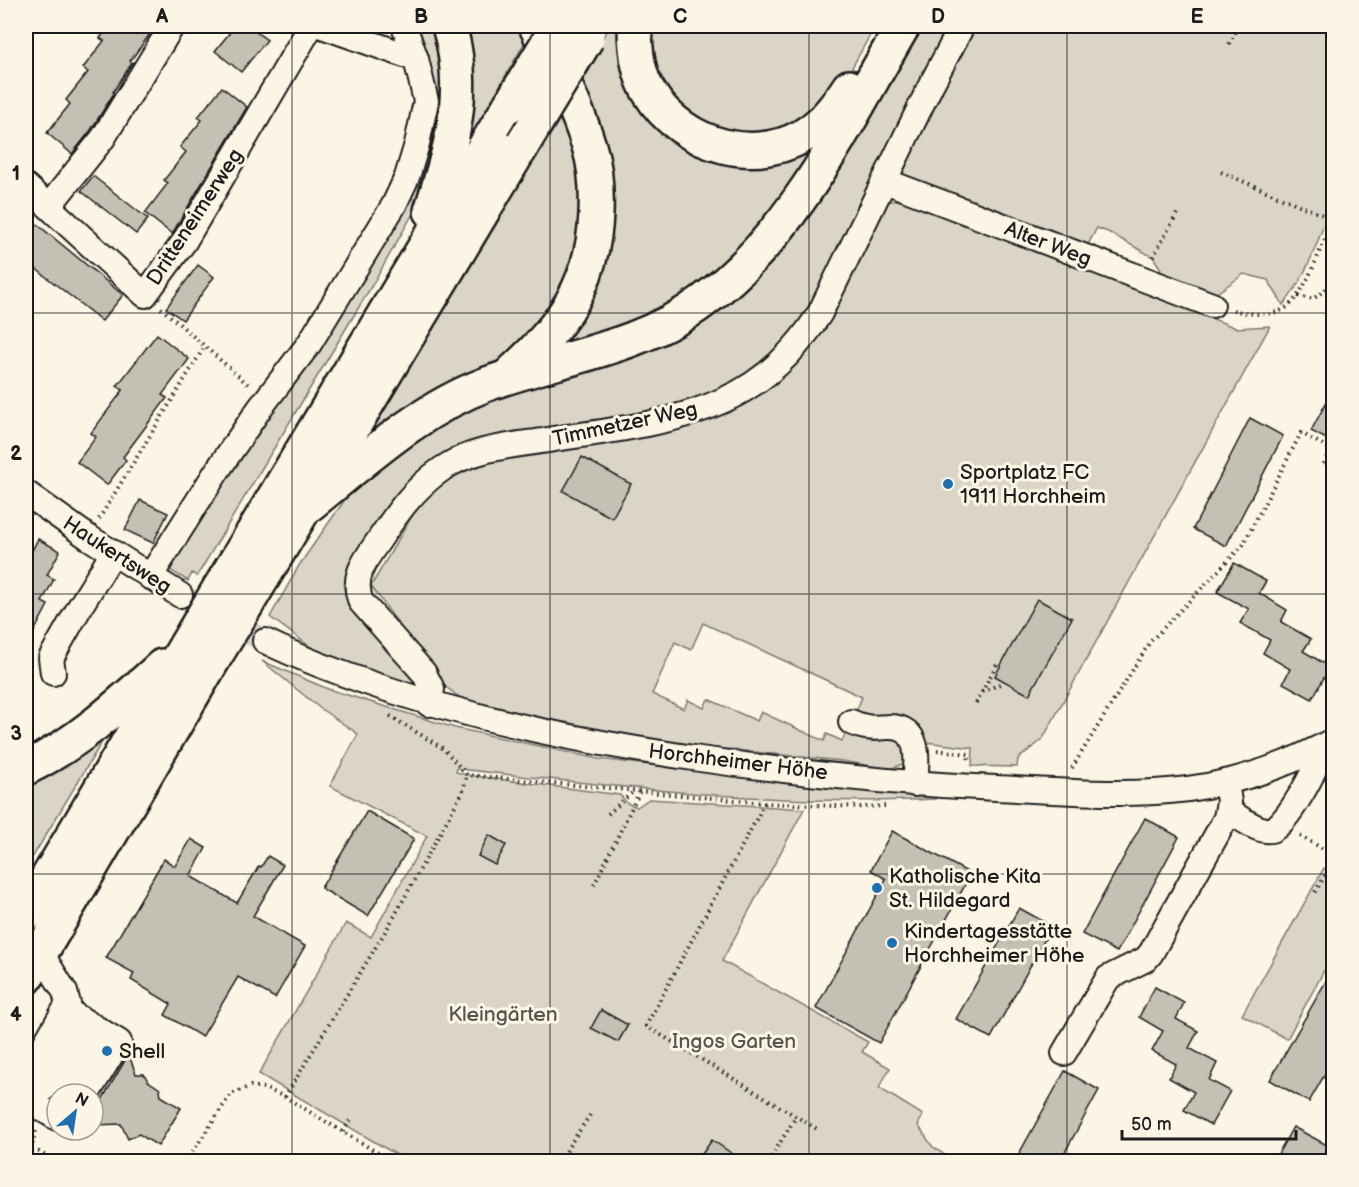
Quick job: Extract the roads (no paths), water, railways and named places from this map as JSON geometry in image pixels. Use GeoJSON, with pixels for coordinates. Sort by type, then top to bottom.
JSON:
{"type":"FeatureCollection","features":[{"type":"Feature","properties":{"kind":"highway"},"geometry":{"type":"LineString","coordinates":[[413,266],[447,162],[457,114],[459,90],[457,63],[449,26]]}},
{"type":"Feature","properties":{"kind":"highway"},"geometry":{"type":"LineString","coordinates":[[505,378],[543,343],[566,313],[588,269],[596,226],[596,177],[590,149],[573,103],[536,26]]}},
{"type":"Feature","properties":{"kind":"highway"},"geometry":{"type":"LineString","coordinates":[[26,914],[199,652],[233,596],[413,266],[558,26]]}},
{"type":"Feature","properties":{"kind":"highway"},"geometry":{"type":"LineString","coordinates":[[635,26],[641,74],[648,91],[659,107],[675,122],[707,142],[726,148],[745,150],[782,145],[813,129],[826,117],[854,80],[884,26]]}},
{"type":"Feature","properties":{"kind":"highway"},"geometry":{"type":"LineString","coordinates":[[304,509],[422,417],[458,397],[505,378],[615,345],[645,333],[700,304],[726,284],[750,261],[797,203],[830,152],[903,26]]}},
{"type":"Feature","properties":{"kind":"highway"},"geometry":{"type":"LineString","coordinates":[[233,596],[304,509],[591,32]]}},
{"type":"Feature","properties":{"kind":"highway"},"geometry":{"type":"LineString","coordinates":[[26,768],[65,746],[199,652]]}},
{"type":"Feature","properties":{"kind":"highway"},"geometry":{"type":"LineString","coordinates":[[33,965],[199,652]]}},
{"type":"Feature","properties":{"kind":"street"},"geometry":{"type":"LineString","coordinates":[[49,206],[103,138],[172,26]]}},
{"type":"Feature","properties":{"kind":"street","name":"Dritteneimerweg"},"geometry":{"type":"LineString","coordinates":[[26,186],[145,295],[184,242],[311,26]]}},
{"type":"Feature","properties":{"kind":"street"},"geometry":{"type":"LineString","coordinates":[[322,26],[416,59]]}},
{"type":"Feature","properties":{"kind":"street"},"geometry":{"type":"LineString","coordinates":[[150,577],[217,471],[309,344],[394,205],[407,177],[426,101],[416,59],[404,26]]}},
{"type":"Feature","properties":{"kind":"street","name":"Timmetzer Weg"},"geometry":{"type":"LineString","coordinates":[[429,704],[432,689],[424,673],[361,602],[357,591],[357,579],[361,566],[411,495],[442,468],[460,458],[476,453],[665,419],[724,400],[776,368],[792,352],[820,313],[962,26]]}},
{"type":"Feature","properties":{"kind":"street","name":"Alter Weg"},"geometry":{"type":"LineString","coordinates":[[885,181],[1212,305]]}},
{"type":"Feature","properties":{"kind":"street","name":"Haukertsweg"},"geometry":{"type":"LineString","coordinates":[[26,493],[88,537],[180,595]]}},
{"type":"Feature","properties":{"kind":"street"},"geometry":{"type":"LineString","coordinates":[[53,673],[51,658],[113,553]]}},
{"type":"Feature","properties":{"kind":"street","name":"Horchheimer Höhe"},"geometry":{"type":"LineString","coordinates":[[266,641],[317,664],[429,704],[512,725],[656,752],[760,767],[915,784],[1067,792],[1172,791],[1226,782],[1276,768],[1324,745]]}},
{"type":"Feature","properties":{"kind":"street"},"geometry":{"type":"LineString","coordinates":[[851,722],[869,729],[892,727],[911,738],[915,747],[915,784]]}},
{"type":"Feature","properties":{"kind":"street"},"geometry":{"type":"LineString","coordinates":[[1228,811],[1260,828],[1271,830],[1277,828],[1286,818],[1316,766],[1324,745]]}},
{"type":"Feature","properties":{"kind":"street"},"geometry":{"type":"LineString","coordinates":[[1064,1053],[1108,978],[1146,959],[1151,953],[1228,811],[1226,782]]}},
{"type":"Feature","properties":{"kind":"street"},"geometry":{"type":"LineString","coordinates":[[33,965],[68,999],[83,1021],[119,1042],[94,1082]]}},
{"type":"Feature","properties":{"kind":"street"},"geometry":{"type":"LineString","coordinates":[[26,1077],[83,1021]]}},
{"type":"Feature","properties":{"kind":"street"},"geometry":{"type":"LineString","coordinates":[[58,1082],[83,1021]]}},
{"type":"Feature","properties":{"kind":"tunnel"},"geometry":{"type":"LineString","coordinates":[[180,595],[265,641]]}},
{"type":"Feature","properties":{"kind":"place","name":"Sportplatz FC 1911 Horchheim"},"geometry":{"type":"Point","coordinates":[948,484]}},
{"type":"Feature","properties":{"kind":"place","name":"Katholische Kita St. Hildegard"},"geometry":{"type":"Point","coordinates":[877,888]}},
{"type":"Feature","properties":{"kind":"place","name":"Kindertagesstätte Horchheimer Höhe"},"geometry":{"type":"Point","coordinates":[892,943]}},
{"type":"Feature","properties":{"kind":"place","name":"Shell"},"geometry":{"type":"Point","coordinates":[107,1051]}},
{"type":"Feature","properties":{"kind":"park label","name":"Kleingärten"},"geometry":{"type":"Point","coordinates":[503,1014]}},
{"type":"Feature","properties":{"kind":"park label","name":"Ingos Garten"},"geometry":{"type":"Point","coordinates":[734,1041]}}]}
